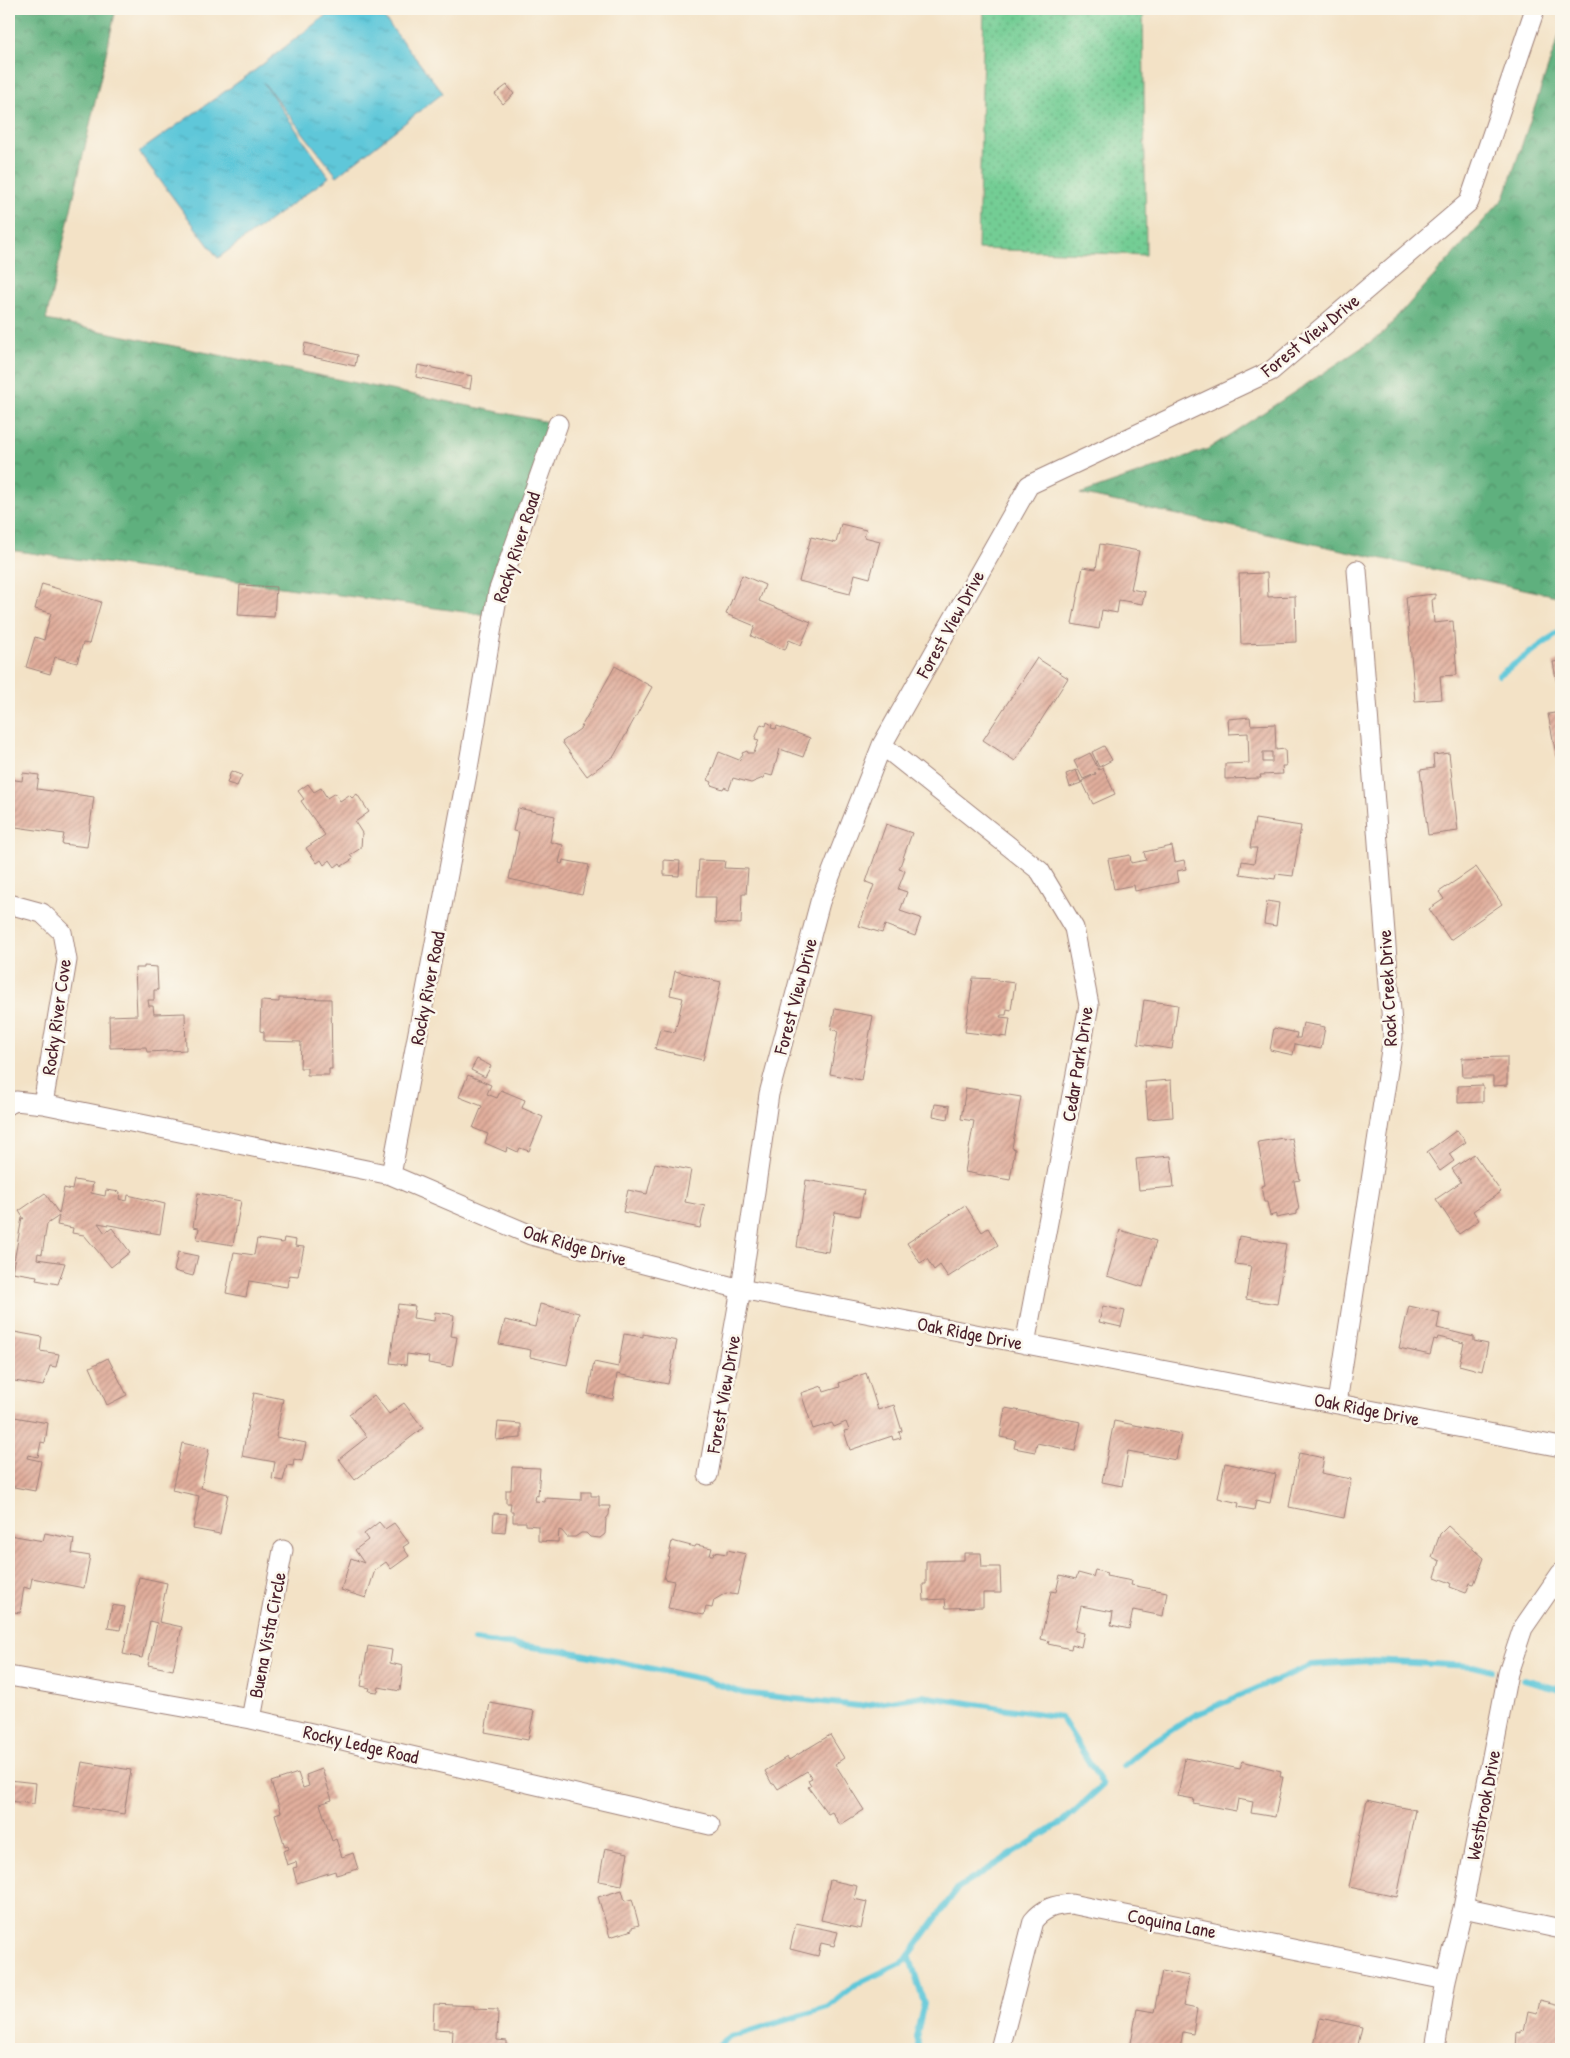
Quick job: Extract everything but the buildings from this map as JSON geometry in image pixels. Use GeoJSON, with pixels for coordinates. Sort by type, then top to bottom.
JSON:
{"type":"FeatureCollection","features":[{"type":"Feature","properties":{"kind":"street","name":"Forest View Drive"},"geometry":{"type":"LineString","coordinates":[[708,1475],[741,1289],[769,1094],[820,902],[882,745],[1028,485],[1271,371],[1469,202],[1535,9]]}},
{"type":"Feature","properties":{"kind":"street","name":"Rocky River Road"},"geometry":{"type":"LineString","coordinates":[[391,1175],[467,774],[498,592],[558,424]]}},
{"type":"Feature","properties":{"kind":"street","name":"Rock Creek Drive"},"geometry":{"type":"LineString","coordinates":[[1337,1403],[1393,1038],[1357,570]]}},
{"type":"Feature","properties":{"kind":"street","name":"Cedar Park Drive"},"geometry":{"type":"LineString","coordinates":[[882,745],[1040,871],[1074,928],[1089,1005],[1025,1344]]}},
{"type":"Feature","properties":{"kind":"street","name":"Rocky River Cove"},"geometry":{"type":"LineString","coordinates":[[9,904],[42,913],[62,932],[67,960],[43,1104]]}},
{"type":"Feature","properties":{"kind":"street"},"geometry":{"type":"LineString","coordinates":[[9,1104],[16,1101],[43,1104],[391,1175]]}},
{"type":"Feature","properties":{"kind":"street","name":"Oak Ridge Drive"},"geometry":{"type":"LineString","coordinates":[[391,1175],[531,1236],[741,1289],[1561,1447]]}},
{"type":"Feature","properties":{"kind":"street","name":"Buena Vista Circle"},"geometry":{"type":"LineString","coordinates":[[252,1719],[284,1550]]}},
{"type":"Feature","properties":{"kind":"street","name":"Westbrook Drive"},"geometry":{"type":"LineString","coordinates":[[1436,2049],[1446,1980],[1463,1908],[1508,1673],[1523,1628],[1561,1573]]}},
{"type":"Feature","properties":{"kind":"street","name":"Rocky Ledge Road"},"geometry":{"type":"LineString","coordinates":[[9,1676],[252,1719],[710,1825]]}},
{"type":"Feature","properties":{"kind":"street","name":"Coquina Lane"},"geometry":{"type":"LineString","coordinates":[[1000,2049],[1032,1921],[1043,1910],[1057,1905],[1071,1904],[1153,1919],[1446,1980]]}},
{"type":"Feature","properties":{"kind":"street"},"geometry":{"type":"LineString","coordinates":[[1463,1908],[1561,1929]]}},
{"type":"Feature","properties":{"kind":"green space"},"geometry":{"type":"Polygon","coordinates":[[[9,9],[116,9],[46,320],[558,424],[494,616],[9,550],[9,9]]]}},
{"type":"Feature","properties":{"kind":"green space"},"geometry":{"type":"Polygon","coordinates":[[[984,9],[1143,9],[1146,255],[978,249],[984,9]]]}},
{"type":"Feature","properties":{"kind":"green space"},"geometry":{"type":"Polygon","coordinates":[[[1561,29],[1561,597],[1080,494],[1208,449],[1381,335],[1504,198],[1561,29]]]}},
{"type":"Feature","properties":{"kind":"water"},"geometry":{"type":"Polygon","coordinates":[[[334,9],[377,9],[443,93],[337,176],[263,82],[329,177],[218,258],[139,152],[254,71],[334,9]]]}},
{"type":"Feature","properties":{"kind":"waterway"},"geometry":{"type":"LineString","coordinates":[[1499,675],[1561,631]]}},
{"type":"Feature","properties":{"kind":"waterway"},"geometry":{"type":"LineString","coordinates":[[474,1640],[566,1651],[702,1679],[743,1693],[859,1706],[922,1696],[1061,1717],[1103,1785],[1064,1821],[958,1888],[905,1961],[855,1985],[828,2007],[731,2037],[714,2049]]}},
{"type":"Feature","properties":{"kind":"waterway"},"geometry":{"type":"LineString","coordinates":[[1123,1766],[1148,1745],[1195,1715],[1311,1665],[1371,1661],[1473,1666],[1492,1671]]}},
{"type":"Feature","properties":{"kind":"waterway"},"geometry":{"type":"LineString","coordinates":[[1524,1680],[1561,1690]]}},
{"type":"Feature","properties":{"kind":"waterway"},"geometry":{"type":"LineString","coordinates":[[909,1955],[924,2003],[916,2037],[919,2049]]}}]}
